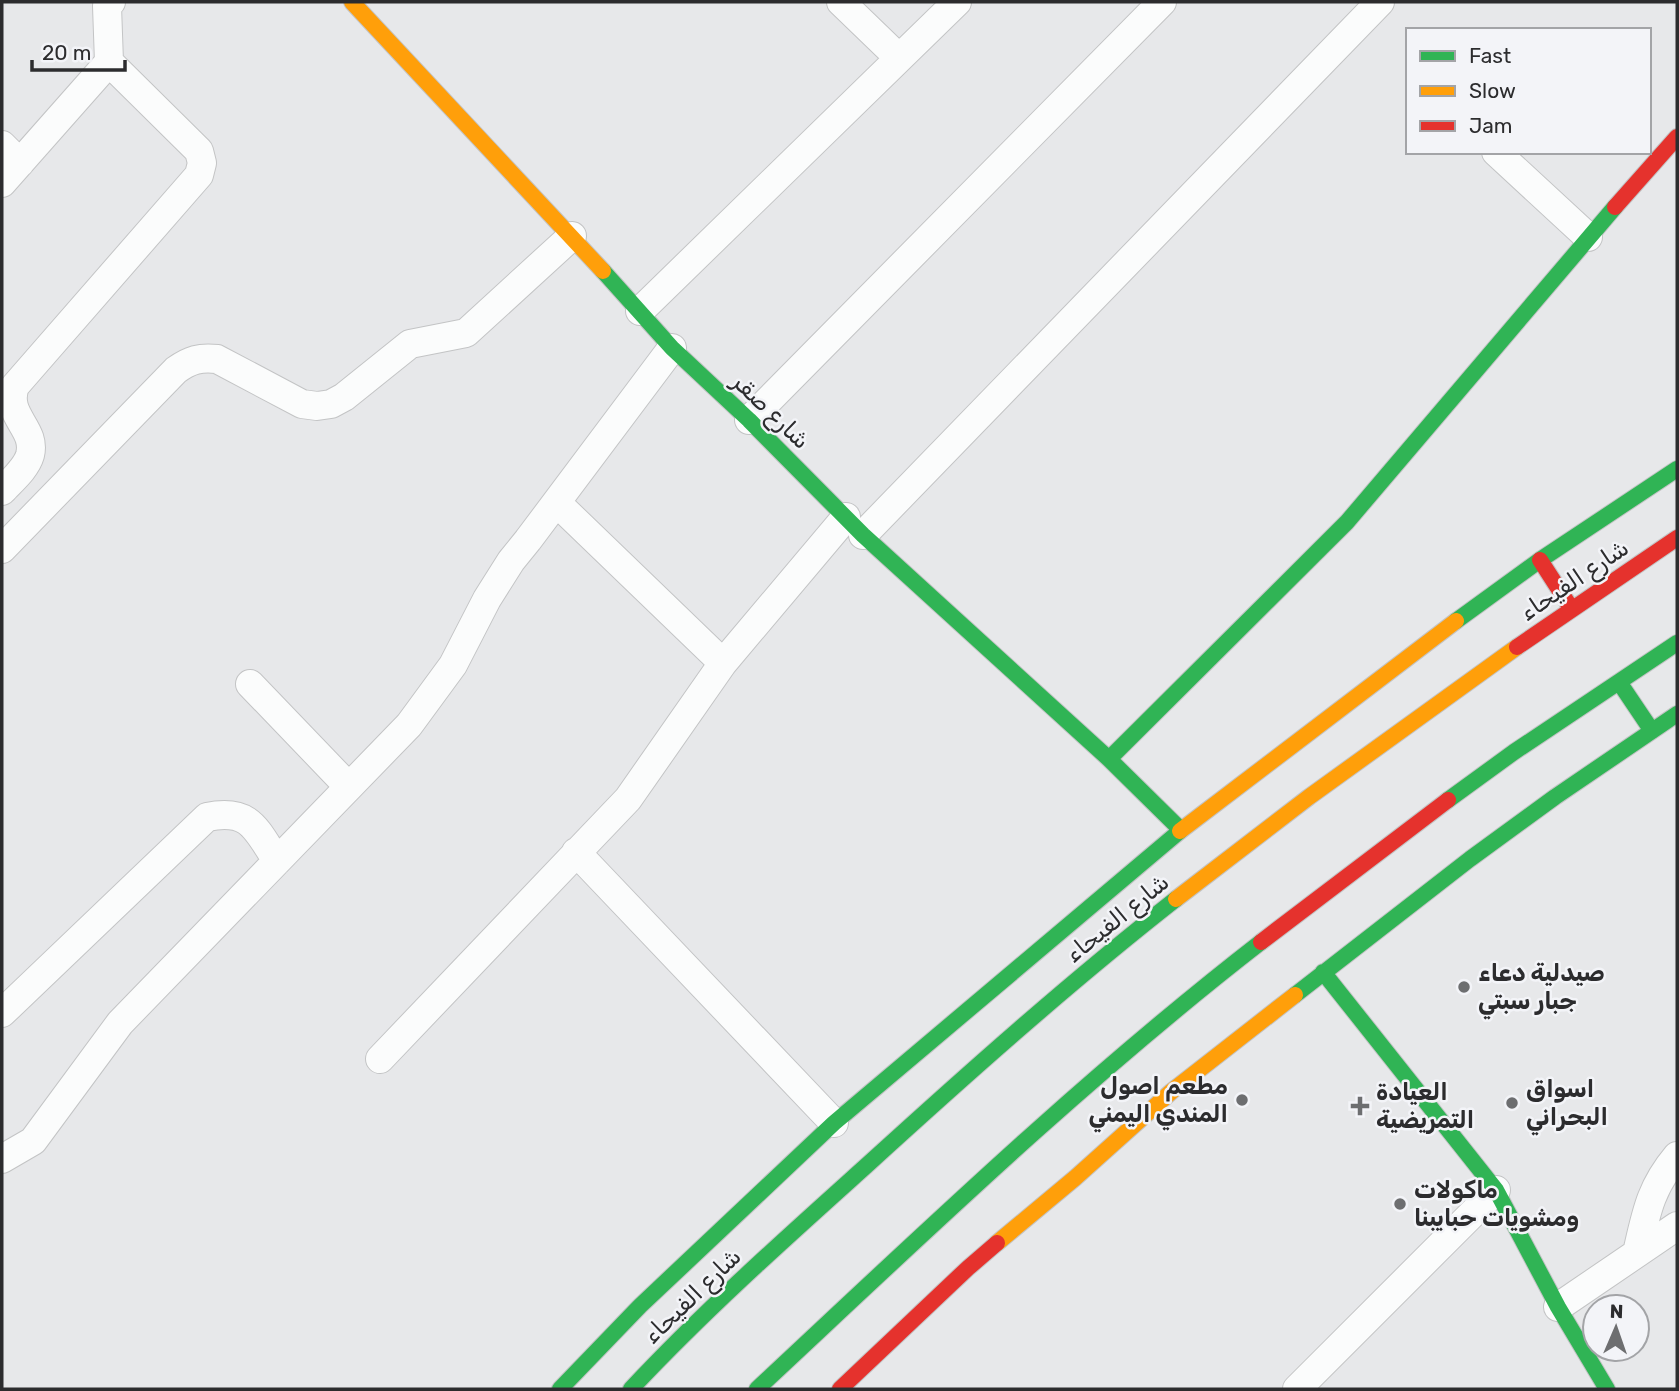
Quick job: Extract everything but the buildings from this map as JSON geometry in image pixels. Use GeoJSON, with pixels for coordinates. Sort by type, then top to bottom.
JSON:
{"type":"FeatureCollection","features":[{"type":"Feature","properties":{"kind":"main road","name":"شارع صقر"},"geometry":{"type":"LineString","coordinates":[[352,2],[572,236],[672,348],[750,419],[854,526],[1110,759],[1181,830]]}},
{"type":"Feature","properties":{"kind":"main road"},"geometry":{"type":"LineString","coordinates":[[1110,759],[1347,522],[1588,237],[1662,145]]}},
{"type":"Feature","properties":{"kind":"main road"},"geometry":{"type":"LineString","coordinates":[[560,1389],[640,1306],[839,1128],[1181,830],[1417,650],[1540,561],[1677,469]]}},
{"type":"Feature","properties":{"kind":"main road","name":"شارع الفيحاء"},"geometry":{"type":"LineString","coordinates":[[631,1389],[688,1329],[866,1156],[1094,964],[1211,870],[1374,747],[1571,608],[1677,538]]}},
{"type":"Feature","properties":{"kind":"main road"},"geometry":{"type":"LineString","coordinates":[[1540,561],[1571,608]]}},
{"type":"Feature","properties":{"kind":"main road"},"geometry":{"type":"LineString","coordinates":[[757,1389],[937,1232],[1027,1138],[1216,977],[1413,825],[1514,752],[1677,643]]}},
{"type":"Feature","properties":{"kind":"main road"},"geometry":{"type":"LineString","coordinates":[[1619,682],[1652,731]]}},
{"type":"Feature","properties":{"kind":"main road"},"geometry":{"type":"LineString","coordinates":[[840,1389],[964,1263],[1075,1178],[1172,1091],[1470,859],[1677,714]]}},
{"type":"Feature","properties":{"kind":"main road"},"geometry":{"type":"LineString","coordinates":[[1323,972],[1496,1190],[1558,1307],[1607,1389]]}},
{"type":"Feature","properties":{"kind":"street"},"geometry":{"type":"LineString","coordinates":[[2,491],[20,471],[30,454],[27,432],[13,407],[15,386],[200,175],[202,163],[191,142],[109,62],[107,6],[111,2]]}},
{"type":"Feature","properties":{"kind":"street"},"geometry":{"type":"LineString","coordinates":[[841,2],[900,58]]}},
{"type":"Feature","properties":{"kind":"street"},"geometry":{"type":"LineString","coordinates":[[640,311],[957,2]]}},
{"type":"Feature","properties":{"kind":"street"},"geometry":{"type":"LineString","coordinates":[[750,419],[1162,2]]}},
{"type":"Feature","properties":{"kind":"street"},"geometry":{"type":"LineString","coordinates":[[380,1059],[628,799],[723,663],[854,526],[1380,2]]}},
{"type":"Feature","properties":{"kind":"street"},"geometry":{"type":"LineString","coordinates":[[8,164],[109,62]]}},
{"type":"Feature","properties":{"kind":"street"},"geometry":{"type":"LineString","coordinates":[[1498,154],[1588,237]]}},
{"type":"Feature","properties":{"kind":"street"},"geometry":{"type":"LineString","coordinates":[[2,550],[176,370],[188,362],[202,358],[217,359],[302,404],[317,407],[331,404],[344,397],[410,344],[466,332],[572,236]]}},
{"type":"Feature","properties":{"kind":"street"},"geometry":{"type":"LineString","coordinates":[[2,1159],[33,1141],[120,1023],[409,724],[453,665],[510,561],[557,503],[672,348]]}},
{"type":"Feature","properties":{"kind":"street"},"geometry":{"type":"LineString","coordinates":[[557,503],[723,663]]}},
{"type":"Feature","properties":{"kind":"street"},"geometry":{"type":"LineString","coordinates":[[250,684],[348,786]]}},
{"type":"Feature","properties":{"kind":"street"},"geometry":{"type":"LineString","coordinates":[[2,1013],[208,817],[226,813],[244,818],[258,832],[277,861]]}},
{"type":"Feature","properties":{"kind":"street"},"geometry":{"type":"LineString","coordinates":[[576,852],[839,1128]]}},
{"type":"Feature","properties":{"kind":"street"},"geometry":{"type":"LineString","coordinates":[[1637,1253],[1650,1197],[1677,1156]]}},
{"type":"Feature","properties":{"kind":"street"},"geometry":{"type":"LineString","coordinates":[[1297,1389],[1496,1190]]}},
{"type":"Feature","properties":{"kind":"street"},"geometry":{"type":"LineString","coordinates":[[1558,1307],[1677,1226]]}},
{"type":"Feature","properties":{"kind":"traffic: fast"},"geometry":{"type":"LineString","coordinates":[[1109,759],[1347,522],[1615,207]]}},
{"type":"Feature","properties":{"kind":"traffic: fast"},"geometry":{"type":"LineString","coordinates":[[603,271],[672,348],[749,420],[863,535],[1109,759],[1181,830]]}},
{"type":"Feature","properties":{"kind":"traffic: fast"},"geometry":{"type":"LineString","coordinates":[[1456,621],[1540,560],[1677,469]]}},
{"type":"Feature","properties":{"kind":"traffic: fast"},"geometry":{"type":"LineString","coordinates":[[1448,800],[1514,752],[1677,643]]}},
{"type":"Feature","properties":{"kind":"traffic: fast"},"geometry":{"type":"LineString","coordinates":[[1619,682],[1652,731]]}},
{"type":"Feature","properties":{"kind":"traffic: fast"},"geometry":{"type":"LineString","coordinates":[[1295,995],[1470,859],[1677,714]]}},
{"type":"Feature","properties":{"kind":"traffic: fast"},"geometry":{"type":"LineString","coordinates":[[560,1389],[640,1306],[834,1123],[1180,831]]}},
{"type":"Feature","properties":{"kind":"traffic: fast"},"geometry":{"type":"LineString","coordinates":[[631,1389],[746,1275],[942,1097],[1058,996],[1176,899]]}},
{"type":"Feature","properties":{"kind":"traffic: fast"},"geometry":{"type":"LineString","coordinates":[[757,1389],[1067,1104],[1261,942]]}},
{"type":"Feature","properties":{"kind":"traffic: fast"},"geometry":{"type":"LineString","coordinates":[[1323,972],[1496,1190],[1558,1307],[1607,1389]]}},
{"type":"Feature","properties":{"kind":"traffic: slow"},"geometry":{"type":"LineString","coordinates":[[352,2],[603,271]]}},
{"type":"Feature","properties":{"kind":"traffic: slow"},"geometry":{"type":"LineString","coordinates":[[1180,831],[1456,621]]}},
{"type":"Feature","properties":{"kind":"traffic: slow"},"geometry":{"type":"LineString","coordinates":[[1176,899],[1309,797],[1517,647]]}},
{"type":"Feature","properties":{"kind":"traffic: slow"},"geometry":{"type":"LineString","coordinates":[[997,1243],[1172,1091],[1295,995]]}},
{"type":"Feature","properties":{"kind":"traffic: jam"},"geometry":{"type":"LineString","coordinates":[[1615,207],[1677,137]]}},
{"type":"Feature","properties":{"kind":"traffic: jam"},"geometry":{"type":"LineString","coordinates":[[1517,647],[1677,538]]}},
{"type":"Feature","properties":{"kind":"traffic: jam"},"geometry":{"type":"LineString","coordinates":[[1540,560],[1571,608]]}},
{"type":"Feature","properties":{"kind":"traffic: jam"},"geometry":{"type":"LineString","coordinates":[[1261,942],[1448,800]]}},
{"type":"Feature","properties":{"kind":"traffic: jam"},"geometry":{"type":"LineString","coordinates":[[840,1389],[997,1243]]}},
{"type":"Feature","properties":{"kind":"place","name":"صيدلية دعاء جبار سبتي"},"geometry":{"type":"Point","coordinates":[1464,987]}},
{"type":"Feature","properties":{"kind":"place","name":"مطعم اصول المندي اليمني"},"geometry":{"type":"Point","coordinates":[1242,1100]}},
{"type":"Feature","properties":{"kind":"place","name":"اسواق البحراني"},"geometry":{"type":"Point","coordinates":[1512,1103]}},
{"type":"Feature","properties":{"kind":"place","name":"العيادة التمريضية"},"geometry":{"type":"Point","coordinates":[1360,1106]}},
{"type":"Feature","properties":{"kind":"place","name":"ماكولات ومشويات حبايبنا"},"geometry":{"type":"Point","coordinates":[1400,1204]}}]}
